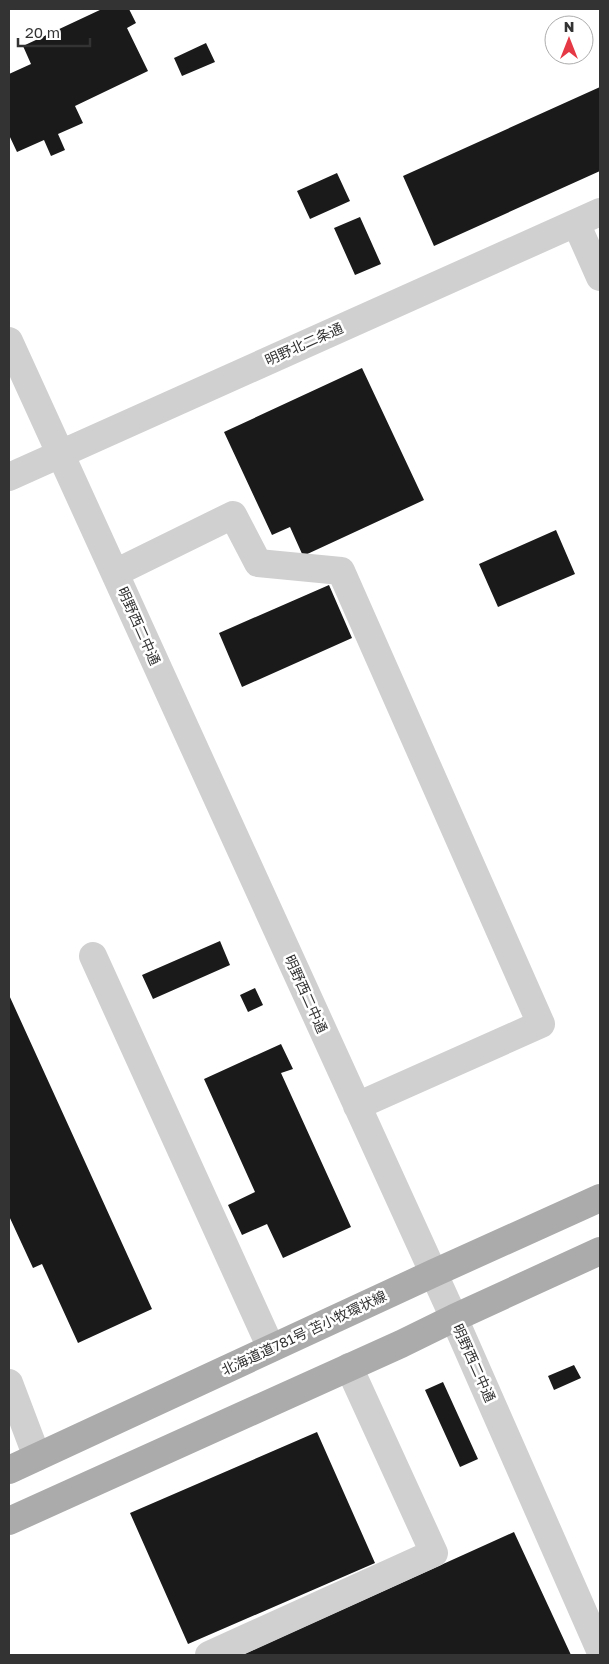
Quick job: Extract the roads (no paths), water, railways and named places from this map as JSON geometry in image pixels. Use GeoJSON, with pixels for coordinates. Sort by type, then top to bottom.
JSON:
{"type":"FeatureCollection","features":[{"type":"Feature","properties":{"kind":"main road","name":"北海道道781号 苫小牧環状線"},"geometry":{"type":"LineString","coordinates":[[9,1470],[600,1198]]}},
{"type":"Feature","properties":{"kind":"main road"},"geometry":{"type":"LineString","coordinates":[[9,1521],[349,1368],[600,1252]]}},
{"type":"Feature","properties":{"kind":"street","name":"明野北二条通"},"geometry":{"type":"LineString","coordinates":[[9,477],[60,452],[600,212]]}},
{"type":"Feature","properties":{"kind":"street"},"geometry":{"type":"LineString","coordinates":[[576,223],[600,277]]}},
{"type":"Feature","properties":{"kind":"street","name":"明野西二中通"},"geometry":{"type":"LineString","coordinates":[[9,340],[434,1273],[600,1650]]}},
{"type":"Feature","properties":{"kind":"street"},"geometry":{"type":"LineString","coordinates":[[115,572],[233,515],[258,563],[340,571],[541,1024],[357,1106]]}},
{"type":"Feature","properties":{"kind":"street"},"geometry":{"type":"LineString","coordinates":[[93,956],[272,1348]]}},
{"type":"Feature","properties":{"kind":"street"},"geometry":{"type":"LineString","coordinates":[[209,1655],[434,1553],[349,1368]]}},
{"type":"Feature","properties":{"kind":"street"},"geometry":{"type":"LineString","coordinates":[[9,1383],[37,1457]]}}]}
